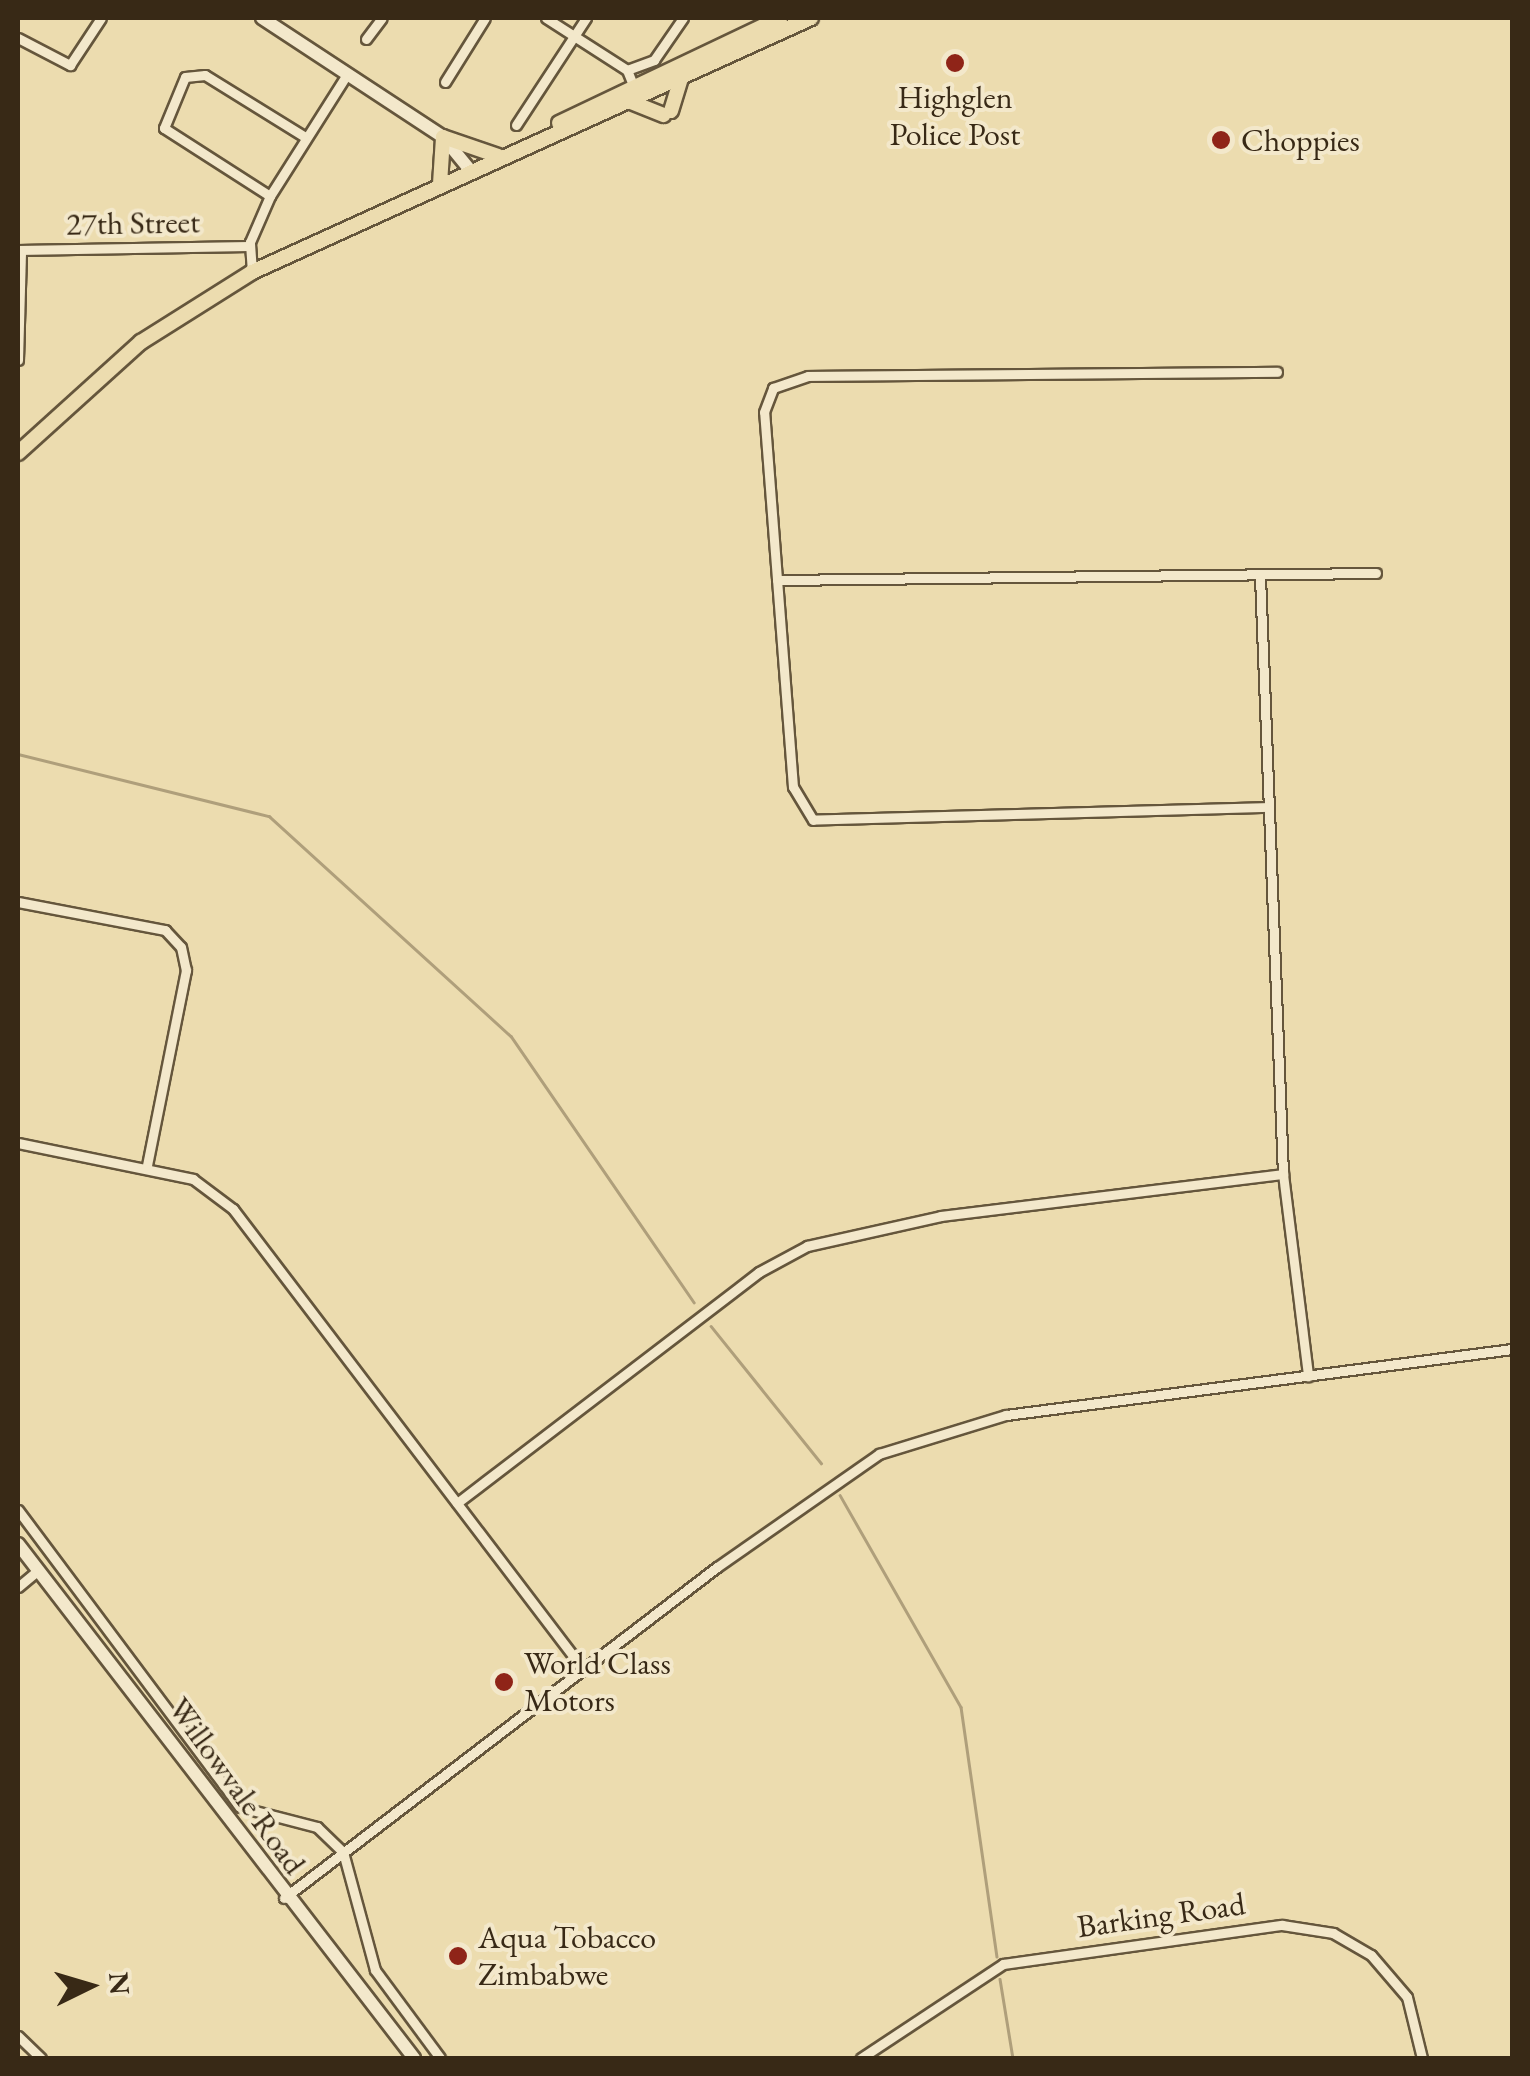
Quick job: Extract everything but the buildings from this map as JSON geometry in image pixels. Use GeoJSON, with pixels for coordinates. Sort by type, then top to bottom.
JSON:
{"type":"FeatureCollection","features":[{"type":"Feature","properties":{"kind":"main road"},"geometry":{"type":"LineString","coordinates":[[262,18],[443,138],[498,156]]}},
{"type":"Feature","properties":{"kind":"main road"},"geometry":{"type":"LineString","coordinates":[[18,453],[130,350],[252,272],[632,94],[780,18]]}},
{"type":"Feature","properties":{"kind":"main road"},"geometry":{"type":"LineString","coordinates":[[632,94],[682,79],[811,18]]}},
{"type":"Feature","properties":{"kind":"main road"},"geometry":{"type":"LineString","coordinates":[[632,94],[667,113],[682,79]]}},
{"type":"Feature","properties":{"kind":"main road"},"geometry":{"type":"LineString","coordinates":[[443,138],[470,170]]}},
{"type":"Feature","properties":{"kind":"main road"},"geometry":{"type":"LineString","coordinates":[[440,184],[443,138]]}},
{"type":"Feature","properties":{"kind":"main road","name":"Willowvale Road"},"geometry":{"type":"LineString","coordinates":[[18,1544],[284,1898],[414,2058]]}},
{"type":"Feature","properties":{"kind":"street"},"geometry":{"type":"LineString","coordinates":[[18,38],[70,65],[101,18]]}},
{"type":"Feature","properties":{"kind":"street"},"geometry":{"type":"LineString","coordinates":[[366,39],[382,18]]}},
{"type":"Feature","properties":{"kind":"street"},"geometry":{"type":"LineString","coordinates":[[445,82],[485,18]]}},
{"type":"Feature","properties":{"kind":"street"},"geometry":{"type":"LineString","coordinates":[[546,18],[627,70],[632,94]]}},
{"type":"Feature","properties":{"kind":"street"},"geometry":{"type":"LineString","coordinates":[[516,125],[586,18]]}},
{"type":"Feature","properties":{"kind":"street"},"geometry":{"type":"LineString","coordinates":[[627,70],[654,60],[683,18]]}},
{"type":"Feature","properties":{"kind":"street"},"geometry":{"type":"LineString","coordinates":[[252,272],[249,246],[270,196],[347,74]]}},
{"type":"Feature","properties":{"kind":"street"},"geometry":{"type":"LineString","coordinates":[[270,196],[164,128],[185,77],[204,75],[305,137]]}},
{"type":"Feature","properties":{"kind":"street","name":"27th Street"},"geometry":{"type":"LineString","coordinates":[[19,250],[249,246]]}},
{"type":"Feature","properties":{"kind":"street"},"geometry":{"type":"LineString","coordinates":[[18,360],[19,250]]}},
{"type":"Feature","properties":{"kind":"street"},"geometry":{"type":"LineString","coordinates":[[1266,806],[813,820],[793,787],[764,412],[781,382],[1277,372]]}},
{"type":"Feature","properties":{"kind":"street"},"geometry":{"type":"LineString","coordinates":[[777,580],[1376,573]]}},
{"type":"Feature","properties":{"kind":"street"},"geometry":{"type":"LineString","coordinates":[[1260,576],[1283,1174],[1308,1376]]}},
{"type":"Feature","properties":{"kind":"street"},"geometry":{"type":"LineString","coordinates":[[18,902],[165,930],[181,947],[186,970],[147,1166]]}},
{"type":"Feature","properties":{"kind":"street"},"geometry":{"type":"LineString","coordinates":[[18,1143],[147,1166],[193,1179],[232,1210],[583,1669]]}},
{"type":"Feature","properties":{"kind":"street"},"geometry":{"type":"LineString","coordinates":[[456,1503],[759,1272],[808,1246],[941,1216],[1283,1174]]}},
{"type":"Feature","properties":{"kind":"street"},"geometry":{"type":"LineString","coordinates":[[284,1898],[822,1490],[920,1437],[1006,1414],[1512,1349]]}},
{"type":"Feature","properties":{"kind":"street"},"geometry":{"type":"LineString","coordinates":[[18,1510],[240,1807],[317,1827],[343,1852],[375,1970],[440,2058]]}},
{"type":"Feature","properties":{"kind":"street"},"geometry":{"type":"LineString","coordinates":[[18,1588],[37,1571]]}},
{"type":"Feature","properties":{"kind":"street","name":"Barking Road"},"geometry":{"type":"LineString","coordinates":[[861,2058],[1004,1964],[1282,1925],[1333,1933],[1371,1955],[1406,1997],[1422,2058]]}},
{"type":"Feature","properties":{"kind":"street"},"geometry":{"type":"LineString","coordinates":[[18,2036],[41,2058]]}},
{"type":"Feature","properties":{"kind":"waterway"},"geometry":{"type":"LineString","coordinates":[[18,754],[269,816],[511,1036],[694,1302]]}},
{"type":"Feature","properties":{"kind":"waterway"},"geometry":{"type":"LineString","coordinates":[[711,1326],[821,1463]]}},
{"type":"Feature","properties":{"kind":"waterway"},"geometry":{"type":"LineString","coordinates":[[840,1495],[961,1707],[997,1956]]}},
{"type":"Feature","properties":{"kind":"waterway"},"geometry":{"type":"LineString","coordinates":[[1000,1979],[1013,2058]]}},
{"type":"Feature","properties":{"kind":"place","name":"Highglen Police Post"},"geometry":{"type":"Point","coordinates":[955,63]}},
{"type":"Feature","properties":{"kind":"place","name":"Choppies"},"geometry":{"type":"Point","coordinates":[1221,140]}},
{"type":"Feature","properties":{"kind":"place","name":"World Class Motors"},"geometry":{"type":"Point","coordinates":[504,1682]}},
{"type":"Feature","properties":{"kind":"place","name":"Aqua Tobacco Zimbabwe"},"geometry":{"type":"Point","coordinates":[458,1956]}}]}
